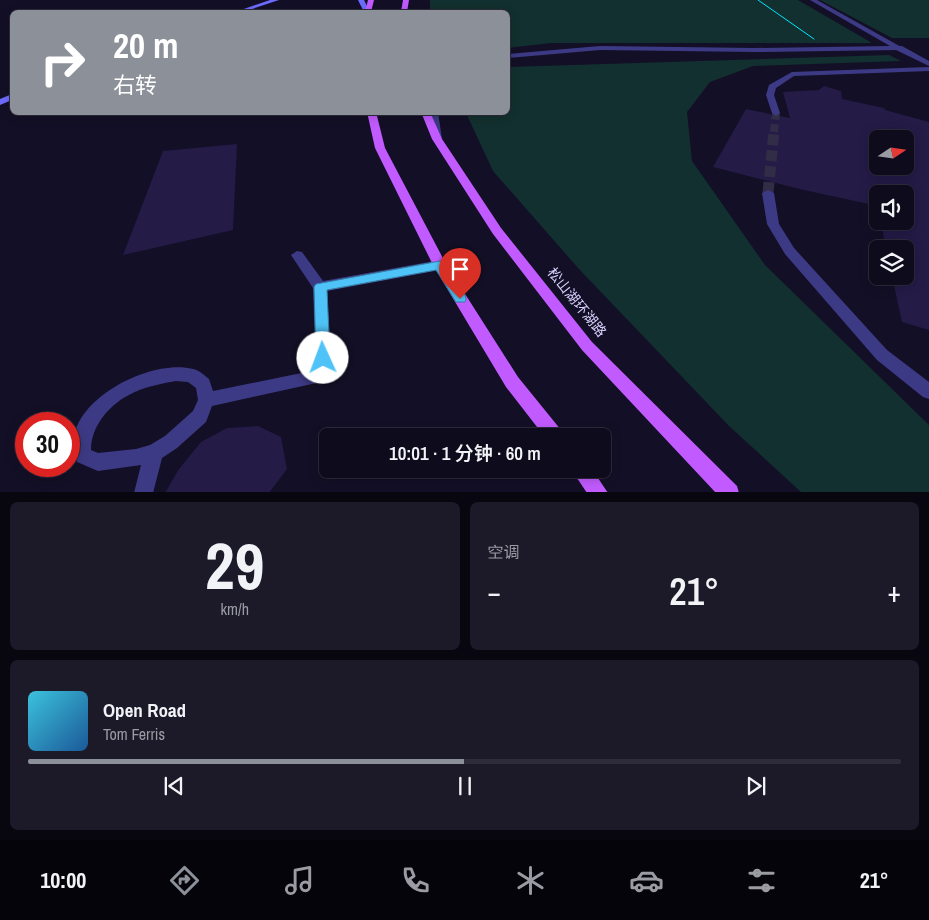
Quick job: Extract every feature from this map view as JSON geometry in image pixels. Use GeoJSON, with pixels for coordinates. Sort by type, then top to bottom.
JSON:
{"type":"FeatureCollection","features":[{"type":"Feature","properties":{"kind":"main road"},"geometry":{"type":"LineString","coordinates":[[244,10],[275,0]]}},
{"type":"Feature","properties":{"kind":"main road"},"geometry":{"type":"LineString","coordinates":[[372,115],[380,148],[440,266],[512,382],[549,428]]}},
{"type":"Feature","properties":{"kind":"main road","name":"松山湖环湖路"},"geometry":{"type":"LineString","coordinates":[[426,115],[436,139],[497,231],[587,346],[730,492]]}},
{"type":"Feature","properties":{"kind":"main road"},"geometry":{"type":"LineString","coordinates":[[587,478],[599,492]]}},
{"type":"Feature","properties":{"kind":"street"},"geometry":{"type":"LineString","coordinates":[[813,0],[929,64]]}},
{"type":"Feature","properties":{"kind":"street"},"geometry":{"type":"LineString","coordinates":[[510,56],[531,52],[602,48],[810,50],[899,48]]}},
{"type":"Feature","properties":{"kind":"street"},"geometry":{"type":"LineString","coordinates":[[776,113],[770,95],[772,87],[792,74],[929,68]]}},
{"type":"Feature","properties":{"kind":"street"},"geometry":{"type":"LineString","coordinates":[[434,115],[436,139]]}},
{"type":"Feature","properties":{"kind":"street"},"geometry":{"type":"LineString","coordinates":[[768,193],[773,224],[790,252],[882,354],[929,392]]}},
{"type":"Feature","properties":{"kind":"street"},"geometry":{"type":"LineString","coordinates":[[206,400],[324,376],[320,287],[297,256]]}},
{"type":"Feature","properties":{"kind":"street"},"geometry":{"type":"LineString","coordinates":[[320,287],[440,266]]}},
{"type":"Feature","properties":{"kind":"street"},"geometry":{"type":"LineString","coordinates":[[176,374],[191,375],[203,384],[206,400],[200,416],[171,442],[154,453],[136,458],[98,462],[83,456],[80,442],[103,402],[116,392],[138,381],[176,374]]}},
{"type":"Feature","properties":{"kind":"street"},"geometry":{"type":"LineString","coordinates":[[144,492],[154,453]]}},
{"type":"Feature","properties":{"kind":"green space"},"geometry":{"type":"Polygon","coordinates":[[[430,0],[798,0],[872,43],[551,43],[510,48],[510,10],[430,10],[430,0]]]}},
{"type":"Feature","properties":{"kind":"green space"},"geometry":{"type":"Polygon","coordinates":[[[820,0],[929,0],[929,38],[892,38],[820,0]]]}},
{"type":"Feature","properties":{"kind":"green space"},"geometry":{"type":"Polygon","coordinates":[[[889,55],[901,61],[753,66],[710,82],[687,112],[692,161],[765,265],[929,425],[929,492],[801,492],[729,426],[578,268],[493,171],[467,115],[510,115],[510,67],[889,55]]]}},
{"type":"Feature","properties":{"kind":"building"},"geometry":{"type":"Polygon","coordinates":[[[824,86],[841,91],[842,99],[884,108],[885,110],[929,122],[929,330],[902,322],[894,285],[914,285],[914,240],[884,240],[883,230],[914,230],[914,185],[869,185],[869,204],[713,167],[746,109],[770,114],[776,118],[779,116],[790,118],[783,92],[819,90],[824,86]]]}},
{"type":"Feature","properties":{"kind":"building"},"geometry":{"type":"Polygon","coordinates":[[[237,144],[233,230],[123,255],[163,151],[237,144]]]}},
{"type":"Feature","properties":{"kind":"building"},"geometry":{"type":"Polygon","coordinates":[[[258,426],[281,437],[287,469],[270,492],[166,492],[179,469],[201,442],[227,428],[258,426]]]}},
{"type":"Feature","properties":{"kind":"tunnel"},"geometry":{"type":"LineString","coordinates":[[774,132],[776,113]]}},
{"type":"Feature","properties":{"kind":"tunnel"},"geometry":{"type":"LineString","coordinates":[[768,193],[774,131]]}},
{"type":"Feature","properties":{"kind":"tram line"},"geometry":{"type":"LineString","coordinates":[[758,0],[814,39]]}},
{"type":"Feature","properties":{"kind":"route"},"geometry":{"type":"LineString","coordinates":[[323,358],[320,287],[440,266],[460,299]]}}]}
